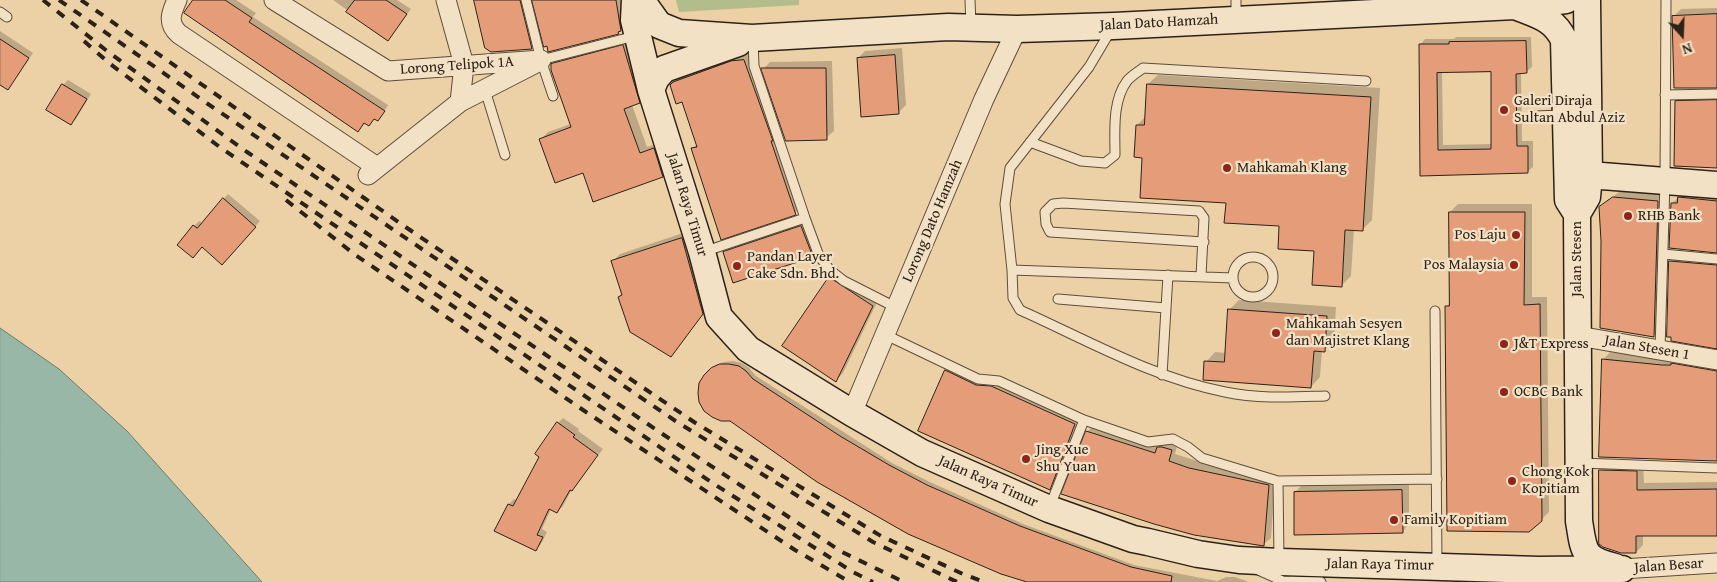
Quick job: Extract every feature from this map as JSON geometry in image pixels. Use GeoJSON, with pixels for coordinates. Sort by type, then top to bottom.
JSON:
{"type":"FeatureCollection","features":[{"type":"Feature","properties":{"kind":"main road","name":"Jalan Raya Timur"},"geometry":{"type":"LineString","coordinates":[[635,0],[634,20],[651,90],[702,252],[719,317],[748,348],[852,413],[922,453],[1049,508],[1133,539],[1198,554],[1239,560],[1457,570],[1622,569]]}},
{"type":"Feature","properties":{"kind":"main road"},"geometry":{"type":"LineString","coordinates":[[641,0],[659,25],[679,33],[752,38]]}},
{"type":"Feature","properties":{"kind":"main road","name":"Jalan Dato Hamzah"},"geometry":{"type":"LineString","coordinates":[[752,38],[972,27],[1017,29],[1114,26],[1236,10],[1464,4],[1516,6],[1566,0]]}},
{"type":"Feature","properties":{"kind":"main road","name":"Jalan Stesen"},"geometry":{"type":"LineString","coordinates":[[1587,0],[1588,197],[1577,214],[1579,520],[1584,549],[1591,558],[1600,563],[1622,569]]}},
{"type":"Feature","properties":{"kind":"main road"},"geometry":{"type":"LineString","coordinates":[[1516,6],[1547,19],[1559,30],[1564,40],[1568,200],[1577,214]]}},
{"type":"Feature","properties":{"kind":"main road"},"geometry":{"type":"LineString","coordinates":[[651,90],[656,78],[664,69],[752,38]]}},
{"type":"Feature","properties":{"kind":"main road"},"geometry":{"type":"LineString","coordinates":[[1589,175],[1717,185]]}},
{"type":"Feature","properties":{"kind":"main road","name":"Jalan Stesen"},"geometry":{"type":"LineString","coordinates":[[1539,570],[1566,558],[1579,520]]}},
{"type":"Feature","properties":{"kind":"street"},"geometry":{"type":"LineString","coordinates":[[177,0],[171,14],[174,30],[372,171],[460,102],[541,60]]}},
{"type":"Feature","properties":{"kind":"street","name":"Lorong Telipok 1A"},"geometry":{"type":"LineString","coordinates":[[274,0],[388,71],[541,60]]}},
{"type":"Feature","properties":{"kind":"street"},"geometry":{"type":"LineString","coordinates":[[446,0],[464,65],[460,102]]}},
{"type":"Feature","properties":{"kind":"street","name":"Lorong Dato Hamzah"},"geometry":{"type":"LineString","coordinates":[[852,413],[984,99],[1017,29]]}},
{"type":"Feature","properties":{"kind":"street","name":"Jalan Stesen 1"},"geometry":{"type":"LineString","coordinates":[[1578,336],[1717,360]]}},
{"type":"Feature","properties":{"kind":"street","name":"Jalan Besar"},"geometry":{"type":"LineString","coordinates":[[1622,569],[1717,563]]}},
{"type":"Feature","properties":{"kind":"lane"},"geometry":{"type":"LineString","coordinates":[[526,0],[541,60],[553,96]]}},
{"type":"Feature","properties":{"kind":"lane"},"geometry":{"type":"LineString","coordinates":[[970,0],[972,27]]}},
{"type":"Feature","properties":{"kind":"lane"},"geometry":{"type":"LineString","coordinates":[[1660,350],[1665,181],[1666,0]]}},
{"type":"Feature","properties":{"kind":"lane"},"geometry":{"type":"LineString","coordinates":[[1114,26],[1089,67],[1010,168],[1005,204],[1013,298],[1020,310],[1162,375],[1226,392],[1266,397],[1325,396]]}},
{"type":"Feature","properties":{"kind":"lane"},"geometry":{"type":"LineString","coordinates":[[541,60],[638,35]]}},
{"type":"Feature","properties":{"kind":"lane"},"geometry":{"type":"LineString","coordinates":[[752,38],[754,66],[805,218],[820,256],[830,270],[844,281],[897,308]]}},
{"type":"Feature","properties":{"kind":"lane"},"geometry":{"type":"LineString","coordinates":[[1030,142],[1081,161],[1105,163],[1115,155],[1116,119],[1120,93],[1128,80],[1143,68],[1366,81]]}},
{"type":"Feature","properties":{"kind":"lane"},"geometry":{"type":"LineString","coordinates":[[485,90],[505,156]]}},
{"type":"Feature","properties":{"kind":"lane"},"geometry":{"type":"LineString","coordinates":[[1665,95],[1717,94]]}},
{"type":"Feature","properties":{"kind":"lane"},"geometry":{"type":"LineString","coordinates":[[1534,116],[1566,115]]}},
{"type":"Feature","properties":{"kind":"lane"},"geometry":{"type":"LineString","coordinates":[[1201,276],[1204,242],[1204,218],[1199,211],[1064,203],[1053,204],[1045,212],[1046,224],[1050,232],[1204,242]]}},
{"type":"Feature","properties":{"kind":"lane"},"geometry":{"type":"LineString","coordinates":[[702,252],[805,218]]}},
{"type":"Feature","properties":{"kind":"lane"},"geometry":{"type":"LineString","coordinates":[[1663,254],[1717,260]]}},
{"type":"Feature","properties":{"kind":"lane"},"geometry":{"type":"LineString","coordinates":[[1253,256],[1259,257],[1270,265],[1274,277],[1269,290],[1257,296],[1250,296],[1238,290],[1233,278],[1234,271],[1241,261],[1253,256]]}},
{"type":"Feature","properties":{"kind":"lane"},"geometry":{"type":"LineString","coordinates":[[1012,270],[1233,278]]}},
{"type":"Feature","properties":{"kind":"lane"},"geometry":{"type":"LineString","coordinates":[[1162,375],[1168,275]]}},
{"type":"Feature","properties":{"kind":"lane"},"geometry":{"type":"LineString","coordinates":[[1058,299],[1166,308]]}},
{"type":"Feature","properties":{"kind":"lane"},"geometry":{"type":"LineString","coordinates":[[1435,311],[1437,479],[1457,570]]}},
{"type":"Feature","properties":{"kind":"lane"},"geometry":{"type":"LineString","coordinates":[[886,335],[978,379],[999,381],[1084,420],[1148,442],[1173,439],[1188,447],[1202,458],[1278,480],[1437,479]]}},
{"type":"Feature","properties":{"kind":"lane"},"geometry":{"type":"LineString","coordinates":[[1049,508],[1084,420]]}},
{"type":"Feature","properties":{"kind":"lane"},"geometry":{"type":"LineString","coordinates":[[1579,463],[1717,468]]}},
{"type":"Feature","properties":{"kind":"lane"},"geometry":{"type":"LineString","coordinates":[[1278,480],[1280,562]]}},
{"type":"Feature","properties":{"kind":"lane"},"geometry":{"type":"LineString","coordinates":[[1239,560],[1284,581],[1321,582]]}},
{"type":"Feature","properties":{"kind":"green space"},"geometry":{"type":"Polygon","coordinates":[[[676,0],[799,0],[799,5],[679,12],[676,0]]]}},
{"type":"Feature","properties":{"kind":"shaded area"},"geometry":{"type":"Polygon","coordinates":[[[0,328],[59,369],[127,431],[262,582],[0,582],[0,328]]]}},
{"type":"Feature","properties":{"kind":"building"},"geometry":{"type":"Polygon","coordinates":[[[193,0],[225,0],[252,18],[249,22],[385,111],[378,121],[374,119],[369,126],[364,123],[358,132],[184,13],[193,0]]]}},
{"type":"Feature","properties":{"kind":"building"},"geometry":{"type":"Polygon","coordinates":[[[355,0],[386,0],[407,14],[388,41],[346,12],[355,0]]]}},
{"type":"Feature","properties":{"kind":"building"},"geometry":{"type":"Polygon","coordinates":[[[474,0],[520,0],[532,49],[491,52],[485,48],[474,0]]]}},
{"type":"Feature","properties":{"kind":"building"},"geometry":{"type":"Polygon","coordinates":[[[532,0],[616,0],[621,31],[618,32],[619,34],[548,52],[547,46],[544,47],[532,0]]]}},
{"type":"Feature","properties":{"kind":"building"},"geometry":{"type":"Polygon","coordinates":[[[1717,14],[1717,88],[1674,88],[1672,16],[1717,14]]]}},
{"type":"Feature","properties":{"kind":"building"},"geometry":{"type":"Polygon","coordinates":[[[0,39],[29,58],[8,90],[0,85],[0,39]]]}},
{"type":"Feature","properties":{"kind":"building","name":"Galeri Diraja Sultan Abdul Aziz"},"geometry":{"type":"Polygon","coordinates":[[[1526,41],[1527,73],[1516,74],[1517,146],[1528,146],[1528,173],[1420,176],[1419,44],[1449,44],[1449,42],[1526,41]],[[1491,72],[1437,73],[1438,150],[1491,149],[1491,72]]]}},
{"type":"Feature","properties":{"kind":"building"},"geometry":{"type":"Polygon","coordinates":[[[623,45],[640,103],[624,109],[640,153],[654,148],[663,177],[593,202],[583,173],[555,183],[539,139],[571,127],[551,70],[551,64],[623,45]]]}},
{"type":"Feature","properties":{"kind":"building"},"geometry":{"type":"Polygon","coordinates":[[[895,55],[899,114],[861,117],[857,58],[895,55]]]}},
{"type":"Feature","properties":{"kind":"building"},"geometry":{"type":"Polygon","coordinates":[[[744,60],[773,141],[771,141],[796,215],[721,240],[691,148],[697,147],[682,102],[676,104],[670,85],[673,82],[731,61],[744,60]]]}},
{"type":"Feature","properties":{"kind":"building"},"geometry":{"type":"Polygon","coordinates":[[[761,68],[826,68],[827,140],[786,141],[761,68]]]}},
{"type":"Feature","properties":{"kind":"building"},"geometry":{"type":"Polygon","coordinates":[[[62,84],[87,99],[71,125],[46,110],[62,84]]]}},
{"type":"Feature","properties":{"kind":"building"},"geometry":{"type":"Polygon","coordinates":[[[1147,84],[1371,97],[1363,231],[1345,230],[1342,287],[1312,285],[1314,251],[1278,249],[1279,226],[1224,223],[1226,203],[1140,198],[1142,158],[1134,157],[1136,125],[1144,125],[1147,84]]]}},
{"type":"Feature","properties":{"kind":"building"},"geometry":{"type":"Polygon","coordinates":[[[1717,100],[1717,168],[1674,166],[1675,101],[1717,100]]]}},
{"type":"Feature","properties":{"kind":"building"},"geometry":{"type":"Polygon","coordinates":[[[1613,197],[1658,201],[1654,337],[1600,328],[1601,241],[1599,207],[1613,197]]]}},
{"type":"Feature","properties":{"kind":"building"},"geometry":{"type":"Polygon","coordinates":[[[1678,197],[1717,201],[1717,253],[1669,248],[1671,203],[1677,203],[1678,197]]]}},
{"type":"Feature","properties":{"kind":"building"},"geometry":{"type":"Polygon","coordinates":[[[223,198],[256,227],[222,265],[202,247],[193,258],[177,245],[193,225],[197,228],[223,198]]]}},
{"type":"Feature","properties":{"kind":"building"},"geometry":{"type":"Polygon","coordinates":[[[1449,212],[1525,212],[1524,305],[1540,304],[1542,521],[1529,532],[1447,531],[1445,306],[1449,306],[1449,212]]]}},
{"type":"Feature","properties":{"kind":"building"},"geometry":{"type":"Polygon","coordinates":[[[801,226],[813,257],[733,283],[723,252],[801,226]]]}},
{"type":"Feature","properties":{"kind":"building"},"geometry":{"type":"Polygon","coordinates":[[[682,238],[703,314],[671,357],[630,332],[618,297],[622,295],[611,261],[682,238]]]}},
{"type":"Feature","properties":{"kind":"building"},"geometry":{"type":"Polygon","coordinates":[[[1669,261],[1717,265],[1717,349],[1671,341],[1671,337],[1667,337],[1669,261]]]}},
{"type":"Feature","properties":{"kind":"building"},"geometry":{"type":"Polygon","coordinates":[[[829,277],[873,306],[836,382],[782,346],[829,277]]]}},
{"type":"Feature","properties":{"kind":"building","name":"Mahkamah Sesyen dan Majistret Klang"},"geometry":{"type":"Polygon","coordinates":[[[1228,309],[1327,316],[1325,352],[1314,351],[1311,388],[1203,380],[1204,361],[1224,362],[1228,309]]]}},
{"type":"Feature","properties":{"kind":"building"},"geometry":{"type":"Polygon","coordinates":[[[1602,359],[1662,365],[1671,365],[1671,363],[1717,371],[1717,461],[1599,457],[1602,359]]]}},
{"type":"Feature","properties":{"kind":"building"},"geometry":{"type":"Polygon","coordinates":[[[720,364],[739,366],[753,379],[840,436],[927,485],[1020,526],[1131,567],[1172,576],[1171,582],[1027,582],[1001,574],[908,534],[817,482],[730,421],[721,421],[704,411],[699,402],[699,383],[711,368],[720,364]]]}},
{"type":"Feature","properties":{"kind":"building"},"geometry":{"type":"Polygon","coordinates":[[[945,370],[976,385],[991,386],[1075,424],[1050,490],[918,431],[945,370]]]}},
{"type":"Feature","properties":{"kind":"building"},"geometry":{"type":"Polygon","coordinates":[[[557,422],[575,435],[573,437],[598,455],[572,491],[570,490],[557,513],[549,509],[537,535],[543,537],[536,551],[494,531],[508,504],[513,506],[539,457],[535,454],[557,422]]]}},
{"type":"Feature","properties":{"kind":"building"},"geometry":{"type":"Polygon","coordinates":[[[1086,431],[1155,453],[1157,447],[1172,450],[1169,461],[1189,468],[1269,485],[1264,546],[1194,535],[1061,494],[1086,431]]]}},
{"type":"Feature","properties":{"kind":"building"},"geometry":{"type":"Polygon","coordinates":[[[1599,470],[1637,471],[1637,490],[1717,489],[1717,536],[1636,536],[1636,553],[1621,553],[1603,547],[1599,544],[1599,470]]]}},
{"type":"Feature","properties":{"kind":"building"},"geometry":{"type":"Polygon","coordinates":[[[1402,490],[1403,533],[1294,535],[1294,492],[1402,490]]]}},
{"type":"Feature","properties":{"kind":"railway"},"geometry":{"type":"LineString","coordinates":[[43,0],[107,51],[247,152],[664,435],[842,552],[904,582]]}},
{"type":"Feature","properties":{"kind":"railway"},"geometry":{"type":"LineString","coordinates":[[59,0],[208,104],[677,422],[873,542],[957,582]]}},
{"type":"Feature","properties":{"kind":"railway"},"geometry":{"type":"LineString","coordinates":[[81,0],[407,228],[694,422],[881,536],[984,582]]}},
{"type":"Feature","properties":{"kind":"railway"},"geometry":{"type":"LineString","coordinates":[[84,41],[109,63],[221,148],[714,484],[853,572],[873,582]]}},
{"type":"Feature","properties":{"kind":"railway"},"geometry":{"type":"LineString","coordinates":[[286,200],[354,254],[586,412],[795,550],[850,582]]}},
{"type":"Feature","properties":{"kind":"place","name":"Galeri Diraja Sultan Abdul Aziz"},"geometry":{"type":"Point","coordinates":[1504,110]}},
{"type":"Feature","properties":{"kind":"place","name":"Mahkamah Klang"},"geometry":{"type":"Point","coordinates":[1227,168]}},
{"type":"Feature","properties":{"kind":"place","name":"RHB Bank"},"geometry":{"type":"Point","coordinates":[1628,216]}},
{"type":"Feature","properties":{"kind":"place","name":"Pos Laju"},"geometry":{"type":"Point","coordinates":[1516,235]}},
{"type":"Feature","properties":{"kind":"place","name":"Pos Malaysia"},"geometry":{"type":"Point","coordinates":[1514,265]}},
{"type":"Feature","properties":{"kind":"place","name":"Pandan Layer Cake Sdn. Bhd."},"geometry":{"type":"Point","coordinates":[737,266]}},
{"type":"Feature","properties":{"kind":"place","name":"Mahkamah Sesyen dan Majistret Klang"},"geometry":{"type":"Point","coordinates":[1276,333]}},
{"type":"Feature","properties":{"kind":"place","name":"J&T Express"},"geometry":{"type":"Point","coordinates":[1504,344]}},
{"type":"Feature","properties":{"kind":"place","name":"OCBC Bank"},"geometry":{"type":"Point","coordinates":[1504,392]}},
{"type":"Feature","properties":{"kind":"place","name":"Jing Xue Shu Yuan"},"geometry":{"type":"Point","coordinates":[1026,459]}},
{"type":"Feature","properties":{"kind":"place","name":"Chong Kok Kopitiam"},"geometry":{"type":"Point","coordinates":[1512,481]}},
{"type":"Feature","properties":{"kind":"place","name":"Family Kopitiam"},"geometry":{"type":"Point","coordinates":[1394,520]}}]}
